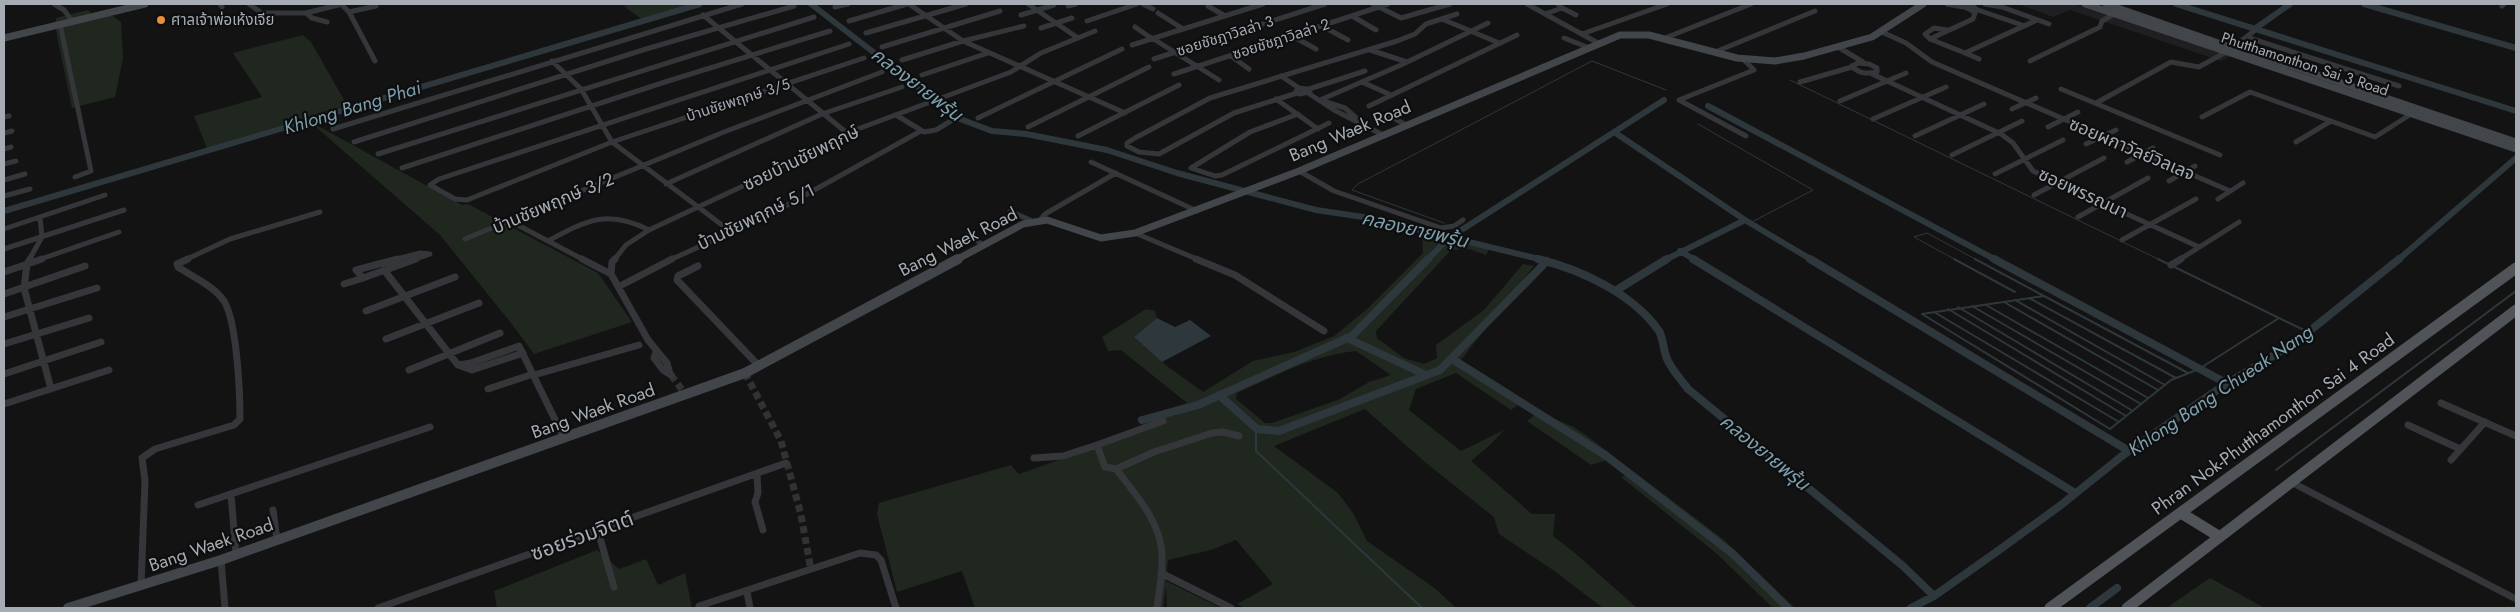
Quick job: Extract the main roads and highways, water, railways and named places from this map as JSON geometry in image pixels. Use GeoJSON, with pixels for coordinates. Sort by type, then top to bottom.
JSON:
{"type":"FeatureCollection","features":[{"type":"Feature","properties":{"kind":"main road","name":"Bang Waek Road"},"geometry":{"type":"LineString","coordinates":[[68,608],[221,560],[564,438],[759,366],[983,244],[1036,221],[1057,222],[1090,236],[1101,238],[1113,238],[1136,233],[1263,186],[1587,47],[1629,34],[1665,38],[1742,59],[1775,61],[1836,48],[1882,32],[1923,4]]}},
{"type":"Feature","properties":{"kind":"main road","name":"Phutthamonthon Sai 3 Road"},"geometry":{"type":"LineString","coordinates":[[2085,4],[2107,5],[2233,47],[2353,92],[2516,149]]}},
{"type":"Feature","properties":{"kind":"main road"},"geometry":{"type":"LineString","coordinates":[[2093,4],[2107,5]]}},
{"type":"Feature","properties":{"kind":"main road","name":"Phutthamonthon Sai 3 Road"},"geometry":{"type":"LineString","coordinates":[[2107,5],[2114,14],[2246,59],[2515,142]]}},
{"type":"Feature","properties":{"kind":"main road"},"geometry":{"type":"LineString","coordinates":[[4,38],[144,6]]}},
{"type":"Feature","properties":{"kind":"main road"},"geometry":{"type":"LineString","coordinates":[[2253,54],[2515,142]]}},
{"type":"Feature","properties":{"kind":"main road"},"geometry":{"type":"LineString","coordinates":[[2246,59],[2516,154]]}},
{"type":"Feature","properties":{"kind":"main road","name":"Phran Nok-Phutthamonthon Sai 4 Road"},"geometry":{"type":"LineString","coordinates":[[2050,608],[2516,268]]}},
{"type":"Feature","properties":{"kind":"main road"},"geometry":{"type":"LineString","coordinates":[[2127,608],[2516,310]]}},
{"type":"Feature","properties":{"kind":"main road"},"geometry":{"type":"LineString","coordinates":[[2181,513],[2220,537]]}},
{"type":"Feature","properties":{"kind":"waterway","name":"Khlong Bang Phai"},"geometry":{"type":"LineString","coordinates":[[4,211],[700,4]]}},
{"type":"Feature","properties":{"kind":"waterway","name":"คลองยายพรุ้น"},"geometry":{"type":"LineString","coordinates":[[811,4],[960,119],[992,131],[1026,134],[1107,150],[1177,173],[1316,210],[1370,218],[1450,237]]}},
{"type":"Feature","properties":{"kind":"waterway"},"geometry":{"type":"LineString","coordinates":[[2176,4],[2516,111]]}},
{"type":"Feature","properties":{"kind":"waterway"},"geometry":{"type":"LineString","coordinates":[[2256,28],[2290,4]]}},
{"type":"Feature","properties":{"kind":"waterway"},"geometry":{"type":"LineString","coordinates":[[2364,4],[2516,48]]}},
{"type":"Feature","properties":{"kind":"waterway"},"geometry":{"type":"LineString","coordinates":[[1444,223],[1352,190],[1358,184],[1592,61],[1666,90]]}},
{"type":"Feature","properties":{"kind":"waterway"},"geometry":{"type":"LineString","coordinates":[[1790,80],[2160,260]]}},
{"type":"Feature","properties":{"kind":"waterway"},"geometry":{"type":"LineString","coordinates":[[1614,132],[1664,100]]}},
{"type":"Feature","properties":{"kind":"waterway"},"geometry":{"type":"LineString","coordinates":[[1708,106],[1996,260]]}},
{"type":"Feature","properties":{"kind":"waterway"},"geometry":{"type":"LineString","coordinates":[[1698,124],[1813,190],[1750,223]]}},
{"type":"Feature","properties":{"kind":"waterway"},"geometry":{"type":"LineString","coordinates":[[1450,237],[1614,132]]}},
{"type":"Feature","properties":{"kind":"waterway"},"geometry":{"type":"LineString","coordinates":[[1614,132],[1745,220]]}},
{"type":"Feature","properties":{"kind":"waterway","name":"Khlong Bang Chueak Nang"},"geometry":{"type":"LineString","coordinates":[[2398,260],[2516,158]]}},
{"type":"Feature","properties":{"kind":"waterway"},"geometry":{"type":"LineString","coordinates":[[1681,252],[1745,220]]}},
{"type":"Feature","properties":{"kind":"waterway"},"geometry":{"type":"LineString","coordinates":[[1745,220],[1812,260]]}},
{"type":"Feature","properties":{"kind":"waterway"},"geometry":{"type":"LineString","coordinates":[[1956,260],[1914,237],[1927,233],[1977,260]]}},
{"type":"Feature","properties":{"kind":"waterway"},"geometry":{"type":"LineString","coordinates":[[1428,259],[1450,237]]}},
{"type":"Feature","properties":{"kind":"waterway","name":"คลองยายพรุ้น"},"geometry":{"type":"LineString","coordinates":[[1450,237],[1543,260]]}},
{"type":"Feature","properties":{"kind":"waterway"},"geometry":{"type":"LineString","coordinates":[[1667,259],[1681,252]]}},
{"type":"Feature","properties":{"kind":"waterway"},"geometry":{"type":"LineString","coordinates":[[1681,252],[1695,260]]}},
{"type":"Feature","properties":{"kind":"waterway"},"geometry":{"type":"LineString","coordinates":[[1347,338],[1352,336],[1428,259]]}},
{"type":"Feature","properties":{"kind":"waterway","name":"คลองยายพรุ้น"},"geometry":{"type":"LineString","coordinates":[[1538,259],[1547,262]]}},
{"type":"Feature","properties":{"kind":"waterway"},"geometry":{"type":"LineString","coordinates":[[1615,291],[1667,259]]}},
{"type":"Feature","properties":{"kind":"waterway"},"geometry":{"type":"LineString","coordinates":[[1693,259],[2075,493]]}},
{"type":"Feature","properties":{"kind":"waterway"},"geometry":{"type":"LineString","coordinates":[[1810,259],[2129,451]]}},
{"type":"Feature","properties":{"kind":"waterway"},"geometry":{"type":"LineString","coordinates":[[1954,259],[2015,292]]}},
{"type":"Feature","properties":{"kind":"waterway"},"geometry":{"type":"LineString","coordinates":[[1975,259],[2044,296]]}},
{"type":"Feature","properties":{"kind":"waterway"},"geometry":{"type":"LineString","coordinates":[[1994,259],[2227,384]]}},
{"type":"Feature","properties":{"kind":"waterway"},"geometry":{"type":"LineString","coordinates":[[2158,259],[2308,332]]}},
{"type":"Feature","properties":{"kind":"waterway","name":"Khlong Bang Chueak Nang"},"geometry":{"type":"LineString","coordinates":[[2227,384],[2296,342],[2399,259]]}},
{"type":"Feature","properties":{"kind":"waterway"},"geometry":{"type":"LineString","coordinates":[[1219,395],[1257,429],[1279,431],[1440,370],[1547,262]]}},
{"type":"Feature","properties":{"kind":"waterway","name":"คลองยายพรุ้น"},"geometry":{"type":"LineString","coordinates":[[1547,262],[1572,270],[1605,285],[1635,306],[1659,331],[1668,361],[1688,389],[1903,566],[1934,596]]}},
{"type":"Feature","properties":{"kind":"waterway"},"geometry":{"type":"LineString","coordinates":[[2276,470],[2516,291]]}},
{"type":"Feature","properties":{"kind":"waterway"},"geometry":{"type":"LineString","coordinates":[[2029,298],[2044,296]]}},
{"type":"Feature","properties":{"kind":"waterway"},"geometry":{"type":"LineString","coordinates":[[2044,296],[2188,373]]}},
{"type":"Feature","properties":{"kind":"waterway"},"geometry":{"type":"LineString","coordinates":[[2015,300],[2029,298]]}},
{"type":"Feature","properties":{"kind":"waterway"},"geometry":{"type":"LineString","coordinates":[[2029,298],[2176,378]]}},
{"type":"Feature","properties":{"kind":"waterway"},"geometry":{"type":"LineString","coordinates":[[1973,306],[2015,300]]}},
{"type":"Feature","properties":{"kind":"waterway"},"geometry":{"type":"LineString","coordinates":[[2015,300],[2165,385]]}},
{"type":"Feature","properties":{"kind":"waterway"},"geometry":{"type":"LineString","coordinates":[[2004,302],[2158,390]]}},
{"type":"Feature","properties":{"kind":"waterway"},"geometry":{"type":"LineString","coordinates":[[1986,305],[2148,398]]}},
{"type":"Feature","properties":{"kind":"waterway"},"geometry":{"type":"LineString","coordinates":[[1960,308],[1973,306]]}},
{"type":"Feature","properties":{"kind":"waterway"},"geometry":{"type":"LineString","coordinates":[[1973,306],[2141,404]]}},
{"type":"Feature","properties":{"kind":"waterway"},"geometry":{"type":"LineString","coordinates":[[1950,310],[1960,308]]}},
{"type":"Feature","properties":{"kind":"waterway"},"geometry":{"type":"LineString","coordinates":[[1960,308],[2133,411]]}},
{"type":"Feature","properties":{"kind":"waterway"},"geometry":{"type":"LineString","coordinates":[[1934,312],[1950,310]]}},
{"type":"Feature","properties":{"kind":"waterway"},"geometry":{"type":"LineString","coordinates":[[1950,310],[2126,416]]}},
{"type":"Feature","properties":{"kind":"waterway"},"geometry":{"type":"LineString","coordinates":[[1934,312],[2119,422]]}},
{"type":"Feature","properties":{"kind":"waterway"},"geometry":{"type":"LineString","coordinates":[[1934,312],[1922,314],[2110,429],[2119,422]]}},
{"type":"Feature","properties":{"kind":"waterway"},"geometry":{"type":"LineString","coordinates":[[2165,385],[2171,380],[2199,369],[2279,318]]}},
{"type":"Feature","properties":{"kind":"waterway"},"geometry":{"type":"LineString","coordinates":[[1219,395],[1347,338]]}},
{"type":"Feature","properties":{"kind":"waterway"},"geometry":{"type":"LineString","coordinates":[[1347,338],[1426,375]]}},
{"type":"Feature","properties":{"kind":"waterway"},"geometry":{"type":"LineString","coordinates":[[1452,359],[1605,455],[1733,554],[1788,608]]}},
{"type":"Feature","properties":{"kind":"waterway","name":"Khlong Bang Chueak Nang"},"geometry":{"type":"LineString","coordinates":[[1934,596],[2061,505],[2122,456],[2227,384]]}},
{"type":"Feature","properties":{"kind":"waterway"},"geometry":{"type":"LineString","coordinates":[[2133,411],[2165,385]]}},
{"type":"Feature","properties":{"kind":"waterway"},"geometry":{"type":"LineString","coordinates":[[1142,420],[1198,405],[1219,395]]}},
{"type":"Feature","properties":{"kind":"waterway"},"geometry":{"type":"LineString","coordinates":[[2119,422],[2133,411]]}},
{"type":"Feature","properties":{"kind":"waterway"},"geometry":{"type":"LineString","coordinates":[[1256,428],[1256,451],[1422,608]]}},
{"type":"Feature","properties":{"kind":"waterway"},"geometry":{"type":"LineString","coordinates":[[2090,608],[2117,588]]}},
{"type":"Feature","properties":{"kind":"waterway","name":"Khlong Bang Chueak Nang"},"geometry":{"type":"LineString","coordinates":[[1911,608],[1934,596]]}},
{"type":"Feature","properties":{"kind":"tunnel"},"geometry":{"type":"LineString","coordinates":[[745,373],[781,441],[801,515],[811,570]]}},
{"type":"Feature","properties":{"kind":"tunnel"},"geometry":{"type":"LineString","coordinates":[[671,375],[683,391]]}},
{"type":"Feature","properties":{"kind":"place","name":"ศาลเจ้าพ่อเห้งเจีย"},"geometry":{"type":"Point","coordinates":[161,20]}}]}
